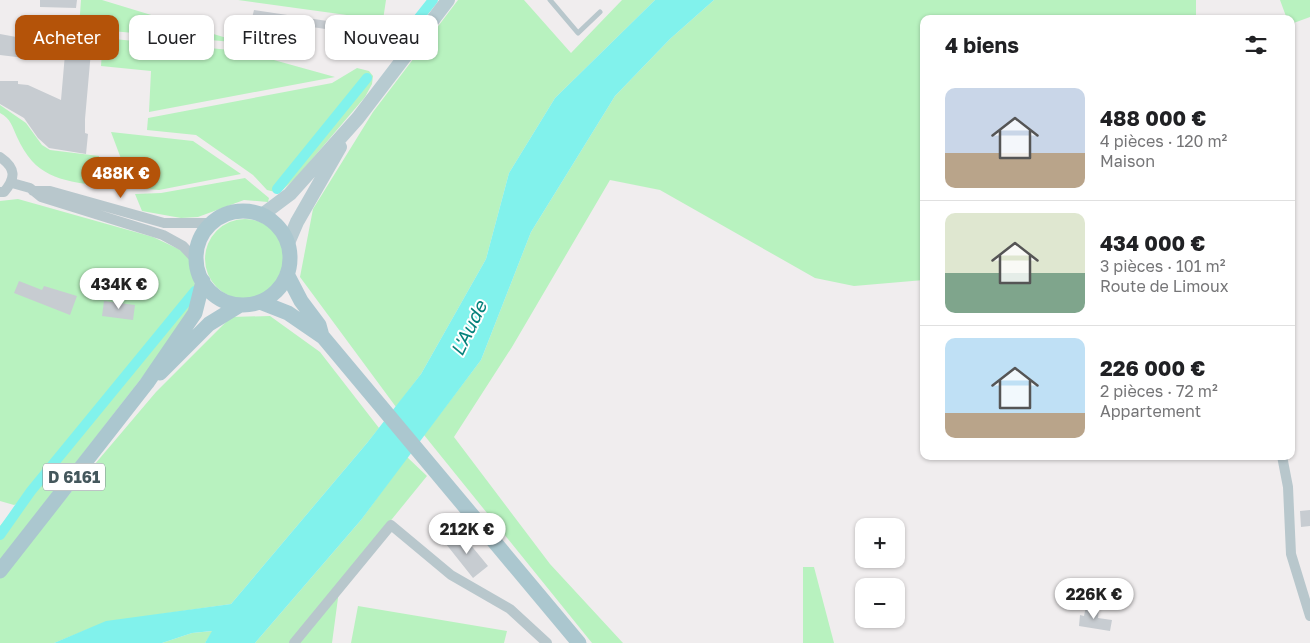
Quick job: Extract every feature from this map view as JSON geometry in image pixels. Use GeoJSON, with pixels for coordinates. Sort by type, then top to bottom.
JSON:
{"type":"FeatureCollection","features":[{"type":"Feature","properties":{"kind":"main road"},"geometry":{"type":"LineString","coordinates":[[262,215],[290,194],[358,118],[448,0]]}},
{"type":"Feature","properties":{"kind":"main road"},"geometry":{"type":"LineString","coordinates":[[288,244],[299,218],[358,118]]}},
{"type":"Feature","properties":{"kind":"main road"},"geometry":{"type":"LineString","coordinates":[[260,302],[276,291],[287,274],[290,259],[288,244],[278,227],[262,215],[236,211],[212,223],[200,240],[196,261],[203,282],[218,298],[240,304],[260,302],[288,313],[323,337],[574,638]]}},
{"type":"Feature","properties":{"kind":"main road"},"geometry":{"type":"LineString","coordinates":[[287,274],[301,301],[318,325],[323,337]]}},
{"type":"Feature","properties":{"kind":"main road","name":"D 6161"},"geometry":{"type":"LineString","coordinates":[[0,571],[147,383],[194,313],[203,282]]}},
{"type":"Feature","properties":{"kind":"main road","name":"D 6161"},"geometry":{"type":"LineString","coordinates":[[147,383],[172,362],[210,324],[240,304]]}},
{"type":"Feature","properties":{"kind":"street"},"geometry":{"type":"LineString","coordinates":[[0,157],[9,164],[12,173],[12,183],[4,192],[0,192]]}},
{"type":"Feature","properties":{"kind":"street"},"geometry":{"type":"LineString","coordinates":[[12,183],[34,191],[50,191],[164,223],[212,223]]}},
{"type":"Feature","properties":{"kind":"street"},"geometry":{"type":"LineString","coordinates":[[34,191],[41,197],[163,235],[183,246],[196,261]]}},
{"type":"Feature","properties":{"kind":"street"},"geometry":{"type":"LineString","coordinates":[[1283,460],[1288,487],[1291,554],[1310,616]]}},
{"type":"Feature","properties":{"kind":"street"},"geometry":{"type":"LineString","coordinates":[[294,643],[391,525],[451,575],[510,609],[547,643]]}},
{"type":"Feature","properties":{"kind":"lane"},"geometry":{"type":"LineString","coordinates":[[550,0],[578,33],[600,12]]}},
{"type":"Feature","properties":{"kind":"green space"},"geometry":{"type":"Polygon","coordinates":[[[81,0],[102,0],[151,15],[129,15],[129,33],[119,32],[119,15],[80,15],[81,0]]]}},
{"type":"Feature","properties":{"kind":"green space"},"geometry":{"type":"Polygon","coordinates":[[[238,0],[386,0],[384,15],[347,15],[238,0]]]}},
{"type":"Feature","properties":{"kind":"green space"},"geometry":{"type":"Polygon","coordinates":[[[458,0],[524,0],[571,53],[622,0],[655,0],[555,98],[509,173],[486,259],[421,374],[396,407],[300,277],[313,209],[373,112],[412,60],[438,60],[438,26],[458,0]]]}},
{"type":"Feature","properties":{"kind":"green space"},"geometry":{"type":"Polygon","coordinates":[[[714,0],[1196,0],[1196,15],[920,15],[920,280],[854,286],[815,278],[660,190],[610,180],[512,347],[454,437],[550,564],[623,643],[592,643],[424,435],[481,360],[531,232],[615,96],[670,39],[714,0]]]}},
{"type":"Feature","properties":{"kind":"green space"},"geometry":{"type":"Polygon","coordinates":[[[1280,0],[1310,0],[1310,17],[1295,23],[1295,15],[1286,15],[1280,0]]]}},
{"type":"Feature","properties":{"kind":"green space"},"geometry":{"type":"Polygon","coordinates":[[[214,34],[224,37],[224,41],[214,40],[214,34]]]}},
{"type":"Feature","properties":{"kind":"green space"},"geometry":{"type":"Polygon","coordinates":[[[119,40],[129,40],[129,60],[214,60],[214,48],[224,49],[224,60],[274,60],[335,77],[149,112],[151,71],[101,66],[101,60],[119,60],[119,40]]]}},
{"type":"Feature","properties":{"kind":"green space"},"geometry":{"type":"Polygon","coordinates":[[[357,68],[369,71],[373,76],[372,84],[365,97],[296,178],[279,193],[267,190],[253,175],[196,135],[147,130],[148,118],[332,83],[357,68]]]}},
{"type":"Feature","properties":{"kind":"green space"},"geometry":{"type":"Polygon","coordinates":[[[0,105],[26,123],[42,145],[50,150],[99,156],[99,186],[60,178],[40,168],[24,150],[9,120],[0,113],[0,105]]]}},
{"type":"Feature","properties":{"kind":"green space"},"geometry":{"type":"Polygon","coordinates":[[[111,132],[193,141],[241,174],[159,190],[132,188],[111,132]]]}},
{"type":"Feature","properties":{"kind":"green space"},"geometry":{"type":"Polygon","coordinates":[[[245,178],[269,198],[268,202],[244,200],[198,217],[181,218],[142,211],[135,194],[161,193],[245,178]]]}},
{"type":"Feature","properties":{"kind":"green space"},"geometry":{"type":"Polygon","coordinates":[[[18,199],[153,237],[185,252],[191,263],[197,296],[186,321],[0,560],[0,526],[19,503],[14,505],[0,501],[0,201],[18,199]]]}},
{"type":"Feature","properties":{"kind":"green space"},"geometry":{"type":"Polygon","coordinates":[[[245,219],[260,222],[273,231],[282,244],[285,259],[282,274],[273,287],[260,296],[245,299],[230,296],[217,287],[208,274],[205,259],[208,244],[217,231],[230,222],[245,219]]]}},
{"type":"Feature","properties":{"kind":"green space"},"geometry":{"type":"Polygon","coordinates":[[[270,316],[320,352],[379,428],[367,443],[231,604],[106,622],[54,643],[0,643],[0,576],[156,392],[231,317],[270,316]]]}},
{"type":"Feature","properties":{"kind":"green space"},"geometry":{"type":"Polygon","coordinates":[[[407,457],[427,476],[340,583],[332,643],[255,643],[361,520],[407,457]]]}},
{"type":"Feature","properties":{"kind":"green space"},"geometry":{"type":"Polygon","coordinates":[[[803,567],[814,567],[834,643],[803,643],[803,567]]]}},
{"type":"Feature","properties":{"kind":"green space"},"geometry":{"type":"Polygon","coordinates":[[[358,606],[507,631],[504,643],[351,643],[358,606]]]}},
{"type":"Feature","properties":{"kind":"green space"},"geometry":{"type":"Polygon","coordinates":[[[213,631],[205,643],[162,643],[192,633],[213,631]]]}},
{"type":"Feature","properties":{"kind":"water","name":"L'Aude"},"geometry":{"type":"Polygon","coordinates":[[[655,0],[714,0],[670,39],[615,96],[531,232],[481,360],[361,520],[255,643],[205,643],[212,631],[192,633],[162,643],[54,643],[106,621],[231,604],[367,443],[421,374],[486,259],[509,173],[555,98],[655,0]]]}},
{"type":"Feature","properties":{"kind":"building"},"geometry":{"type":"Polygon","coordinates":[[[40,0],[77,0],[76,8],[40,7],[40,0]]]}},
{"type":"Feature","properties":{"kind":"building"},"geometry":{"type":"Polygon","coordinates":[[[254,10],[287,15],[253,15],[254,10]]]}},
{"type":"Feature","properties":{"kind":"building"},"geometry":{"type":"Polygon","coordinates":[[[315,19],[325,21],[325,29],[315,27],[315,19]]]}},
{"type":"Feature","properties":{"kind":"building"},"geometry":{"type":"Polygon","coordinates":[[[0,34],[15,37],[15,57],[0,55],[0,34]]]}},
{"type":"Feature","properties":{"kind":"building"},"geometry":{"type":"Polygon","coordinates":[[[64,60],[90,60],[85,119],[85,133],[88,134],[86,154],[49,148],[38,138],[24,118],[0,104],[0,81],[18,81],[18,84],[28,85],[61,100],[64,60]]]}},
{"type":"Feature","properties":{"kind":"building"},"geometry":{"type":"Polygon","coordinates":[[[19,281],[42,290],[44,286],[77,296],[70,315],[14,293],[19,281]]]}},
{"type":"Feature","properties":{"kind":"building"},"geometry":{"type":"Polygon","coordinates":[[[104,301],[135,305],[133,320],[102,316],[104,301]]]}},
{"type":"Feature","properties":{"kind":"building"},"geometry":{"type":"Polygon","coordinates":[[[1310,510],[1310,526],[1301,527],[1300,511],[1310,510]]]}},
{"type":"Feature","properties":{"kind":"building"},"geometry":{"type":"Polygon","coordinates":[[[460,532],[488,566],[473,578],[446,544],[460,532]]]}},
{"type":"Feature","properties":{"kind":"building"},"geometry":{"type":"Polygon","coordinates":[[[1086,606],[1099,608],[1098,618],[1112,620],[1110,631],[1079,626],[1080,615],[1084,616],[1086,606]]]}},
{"type":"Feature","properties":{"kind":"waterway"},"geometry":{"type":"LineString","coordinates":[[421,15],[433,0]]}},
{"type":"Feature","properties":{"kind":"waterway"},"geometry":{"type":"LineString","coordinates":[[277,189],[367,78]]}},
{"type":"Feature","properties":{"kind":"waterway"},"geometry":{"type":"LineString","coordinates":[[0,535],[31,491],[195,291]]}}]}
